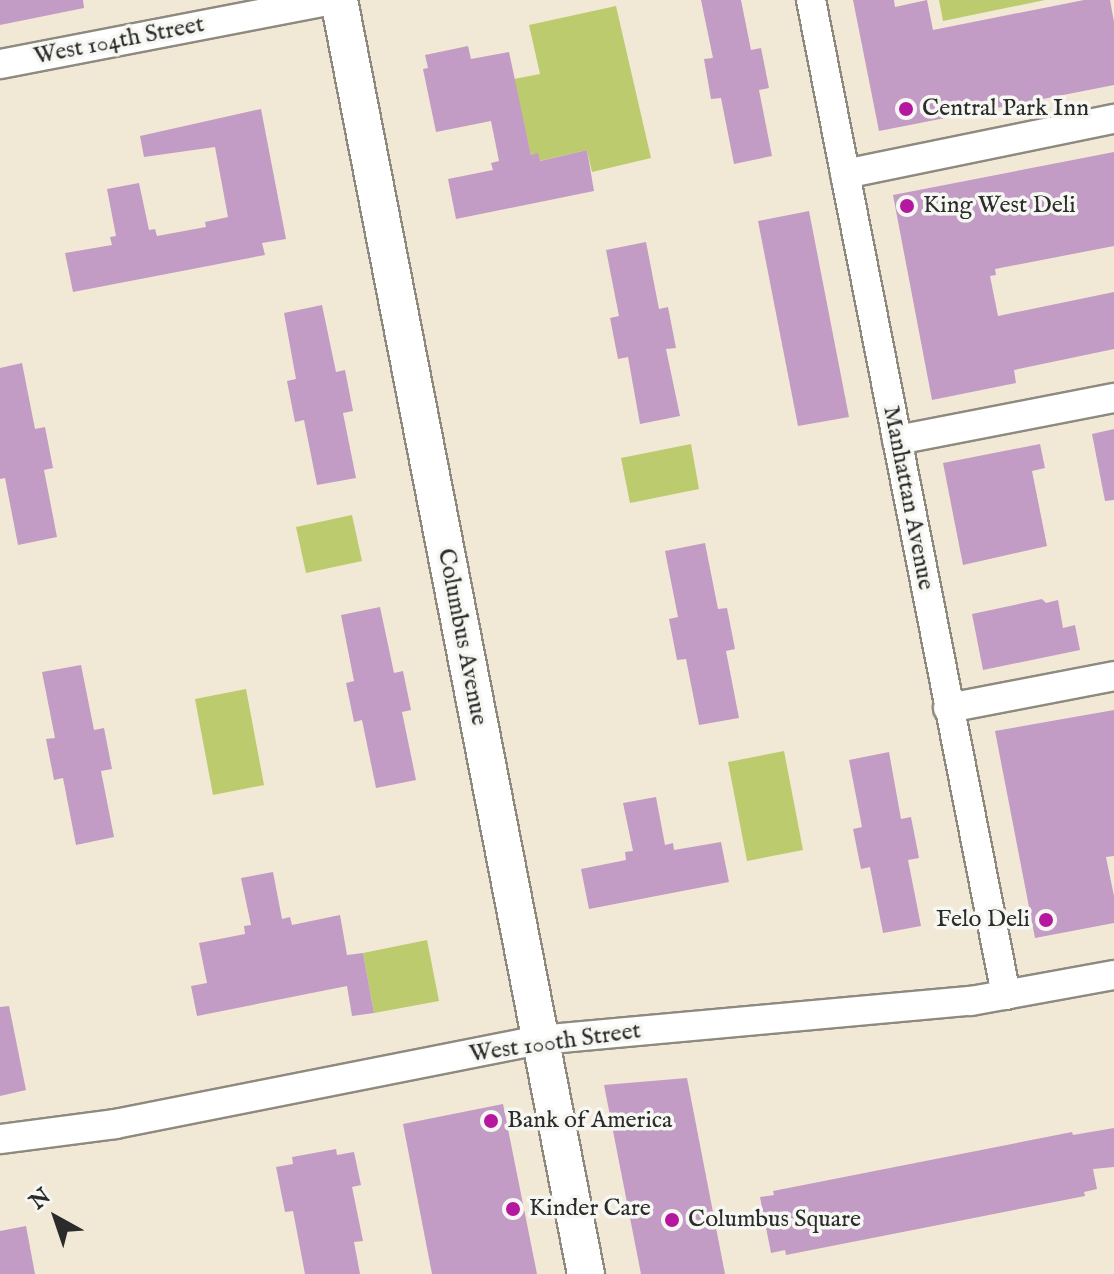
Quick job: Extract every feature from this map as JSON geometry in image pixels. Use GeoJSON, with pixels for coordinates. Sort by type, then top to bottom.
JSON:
{"type":"FeatureCollection","features":[{"type":"Feature","properties":{"kind":"main road","name":"Columbus Avenue"},"geometry":{"type":"LineString","coordinates":[[336,0],[586,1274]]}},
{"type":"Feature","properties":{"kind":"street","name":"West 104th Street"},"geometry":{"type":"LineString","coordinates":[[0,64],[336,0]]}},
{"type":"Feature","properties":{"kind":"street","name":"Manhattan Avenue"},"geometry":{"type":"LineString","coordinates":[[811,0],[1006,995]]}},
{"type":"Feature","properties":{"kind":"street"},"geometry":{"type":"LineString","coordinates":[[845,174],[1114,119]]}},
{"type":"Feature","properties":{"kind":"street"},"geometry":{"type":"LineString","coordinates":[[897,440],[1114,398]]}},
{"type":"Feature","properties":{"kind":"street"},"geometry":{"type":"LineString","coordinates":[[948,708],[1114,676]]}},
{"type":"Feature","properties":{"kind":"street","name":"West 100th Street"},"geometry":{"type":"LineString","coordinates":[[0,1139],[115,1124],[539,1040],[1006,995],[1114,975]]}},
{"type":"Feature","properties":{"kind":"green space"},"geometry":{"type":"Polygon","coordinates":[[[939,0],[1045,0],[943,21],[939,0]]]}},
{"type":"Feature","properties":{"kind":"green space"},"geometry":{"type":"Polygon","coordinates":[[[616,6],[651,158],[592,172],[587,150],[539,161],[538,154],[531,155],[514,79],[540,74],[529,25],[616,6]]]}},
{"type":"Feature","properties":{"kind":"green space"},"geometry":{"type":"Polygon","coordinates":[[[691,444],[699,489],[630,503],[621,458],[691,444]]]}},
{"type":"Feature","properties":{"kind":"green space"},"geometry":{"type":"Polygon","coordinates":[[[352,515],[362,561],[306,573],[296,527],[352,515]]]}},
{"type":"Feature","properties":{"kind":"green space"},"geometry":{"type":"Polygon","coordinates":[[[246,689],[264,785],[213,795],[195,699],[246,689]]]}},
{"type":"Feature","properties":{"kind":"green space"},"geometry":{"type":"Polygon","coordinates":[[[784,751],[803,850],[747,861],[728,762],[784,751]]]}},
{"type":"Feature","properties":{"kind":"green space"},"geometry":{"type":"Polygon","coordinates":[[[427,940],[439,1001],[374,1013],[363,953],[427,940]]]}},
{"type":"Feature","properties":{"kind":"building"},"geometry":{"type":"Polygon","coordinates":[[[0,0],[83,0],[84,8],[0,25],[0,0]]]}},
{"type":"Feature","properties":{"kind":"building"},"geometry":{"type":"Polygon","coordinates":[[[701,0],[741,0],[751,50],[761,48],[769,88],[759,90],[772,156],[734,164],[721,98],[711,99],[704,59],[713,58],[701,0]]]}},
{"type":"Feature","properties":{"kind":"building"},"geometry":{"type":"Polygon","coordinates":[[[853,0],[894,0],[895,7],[927,0],[933,30],[1084,0],[1110,0],[1114,22],[1114,85],[879,131],[853,0]]]}},
{"type":"Feature","properties":{"kind":"building"},"geometry":{"type":"Polygon","coordinates":[[[468,46],[471,59],[509,52],[531,155],[538,153],[540,161],[587,150],[594,191],[456,219],[448,179],[493,170],[491,163],[499,161],[491,121],[436,132],[423,69],[428,68],[425,55],[468,46]]]}},
{"type":"Feature","properties":{"kind":"building"},"geometry":{"type":"Polygon","coordinates":[[[261,109],[286,239],[262,243],[265,255],[73,292],[65,253],[112,245],[110,237],[116,236],[107,189],[139,183],[149,230],[155,229],[157,236],[206,227],[205,222],[228,217],[215,147],[144,157],[140,136],[261,109]]]}},
{"type":"Feature","properties":{"kind":"building"},"geometry":{"type":"Polygon","coordinates":[[[1114,152],[1114,246],[995,269],[996,275],[990,276],[998,316],[1114,292],[1114,349],[1014,370],[1016,383],[932,400],[893,195],[1114,152]]]}},
{"type":"Feature","properties":{"kind":"building"},"geometry":{"type":"Polygon","coordinates":[[[809,211],[849,417],[798,426],[758,221],[809,211]]]}},
{"type":"Feature","properties":{"kind":"building"},"geometry":{"type":"Polygon","coordinates":[[[646,242],[659,309],[668,307],[676,348],[666,349],[680,416],[640,424],[628,357],[618,359],[610,318],[619,316],[606,250],[646,242]]]}},
{"type":"Feature","properties":{"kind":"building"},"geometry":{"type":"Polygon","coordinates":[[[322,305],[336,372],[345,370],[353,411],[343,413],[356,478],[317,485],[304,420],[295,422],[287,381],[296,379],[284,313],[322,305]]]}},
{"type":"Feature","properties":{"kind":"building"},"geometry":{"type":"Polygon","coordinates":[[[22,363],[35,429],[45,427],[53,468],[44,470],[57,537],[18,545],[5,478],[0,479],[0,368],[22,363]]]}},
{"type":"Feature","properties":{"kind":"building"},"geometry":{"type":"Polygon","coordinates":[[[1114,429],[1114,500],[1105,501],[1092,434],[1114,429]]]}},
{"type":"Feature","properties":{"kind":"building"},"geometry":{"type":"Polygon","coordinates":[[[1040,444],[1045,468],[1032,471],[1047,546],[963,565],[943,463],[1040,444]]]}},
{"type":"Feature","properties":{"kind":"building"},"geometry":{"type":"Polygon","coordinates":[[[705,543],[718,609],[727,608],[735,649],[726,651],[739,718],[699,725],[686,659],[677,660],[669,619],[678,617],[665,551],[705,543]]]}},
{"type":"Feature","properties":{"kind":"building"},"geometry":{"type":"Polygon","coordinates":[[[1042,599],[1046,603],[1058,600],[1063,628],[1075,625],[1080,650],[983,670],[972,614],[1042,599]]]}},
{"type":"Feature","properties":{"kind":"building"},"geometry":{"type":"Polygon","coordinates":[[[380,607],[394,673],[403,671],[411,710],[402,712],[416,780],[376,788],[362,720],[354,722],[346,683],[354,681],[341,615],[380,607]]]}},
{"type":"Feature","properties":{"kind":"building"},"geometry":{"type":"Polygon","coordinates":[[[81,665],[94,730],[104,728],[112,769],[101,771],[114,837],[76,845],[63,778],[54,780],[46,739],[55,738],[42,672],[81,665]]]}},
{"type":"Feature","properties":{"kind":"building"},"geometry":{"type":"Polygon","coordinates":[[[1114,710],[1114,856],[1106,857],[1114,896],[1114,923],[1035,938],[995,731],[1114,710]]]}},
{"type":"Feature","properties":{"kind":"building"},"geometry":{"type":"Polygon","coordinates":[[[889,752],[901,819],[911,817],[919,858],[908,860],[921,926],[883,933],[870,867],[861,869],[853,829],[862,827],[849,760],[889,752]]]}},
{"type":"Feature","properties":{"kind":"building"},"geometry":{"type":"Polygon","coordinates":[[[656,797],[665,845],[673,843],[674,850],[721,842],[729,882],[589,909],[581,869],[626,860],[625,852],[633,851],[623,803],[656,797]]]}},
{"type":"Feature","properties":{"kind":"building"},"geometry":{"type":"Polygon","coordinates":[[[273,872],[282,919],[290,917],[292,925],[340,915],[347,955],[363,953],[374,1013],[352,1016],[347,986],[197,1016],[191,986],[207,983],[199,943],[245,934],[244,926],[251,925],[241,878],[273,872]]]}},
{"type":"Feature","properties":{"kind":"building"},"geometry":{"type":"Polygon","coordinates":[[[9,1006],[26,1090],[0,1096],[0,1007],[9,1006]]]}},
{"type":"Feature","properties":{"kind":"building","name":"Columbus Square"},"geometry":{"type":"Polygon","coordinates":[[[687,1078],[725,1274],[641,1274],[604,1085],[687,1078]]]}},
{"type":"Feature","properties":{"kind":"building"},"geometry":{"type":"Polygon","coordinates":[[[503,1104],[537,1274],[432,1274],[403,1124],[503,1104]]]}},
{"type":"Feature","properties":{"kind":"building"},"geometry":{"type":"Polygon","coordinates":[[[1114,1128],[1114,1167],[1093,1169],[1097,1189],[1084,1192],[1085,1196],[786,1255],[785,1250],[771,1253],[760,1197],[774,1195],[773,1191],[1072,1132],[1073,1135],[1114,1128]]]}},
{"type":"Feature","properties":{"kind":"building"},"geometry":{"type":"Polygon","coordinates":[[[336,1149],[337,1155],[354,1152],[361,1185],[352,1187],[363,1241],[354,1242],[360,1274],[305,1274],[293,1211],[285,1212],[276,1167],[293,1164],[292,1157],[336,1149]]]}},
{"type":"Feature","properties":{"kind":"building"},"geometry":{"type":"Polygon","coordinates":[[[26,1226],[35,1274],[0,1274],[0,1231],[26,1226]]]}},
{"type":"Feature","properties":{"kind":"place","name":"Central Park Inn"},"geometry":{"type":"Point","coordinates":[906,109]}},
{"type":"Feature","properties":{"kind":"place","name":"King West Deli"},"geometry":{"type":"Point","coordinates":[907,206]}},
{"type":"Feature","properties":{"kind":"place","name":"Felo Deli"},"geometry":{"type":"Point","coordinates":[1046,920]}},
{"type":"Feature","properties":{"kind":"place","name":"Bank of America"},"geometry":{"type":"Point","coordinates":[491,1121]}},
{"type":"Feature","properties":{"kind":"place","name":"Kinder Care"},"geometry":{"type":"Point","coordinates":[513,1209]}},
{"type":"Feature","properties":{"kind":"place","name":"Columbus Square"},"geometry":{"type":"Point","coordinates":[672,1220]}}]}
